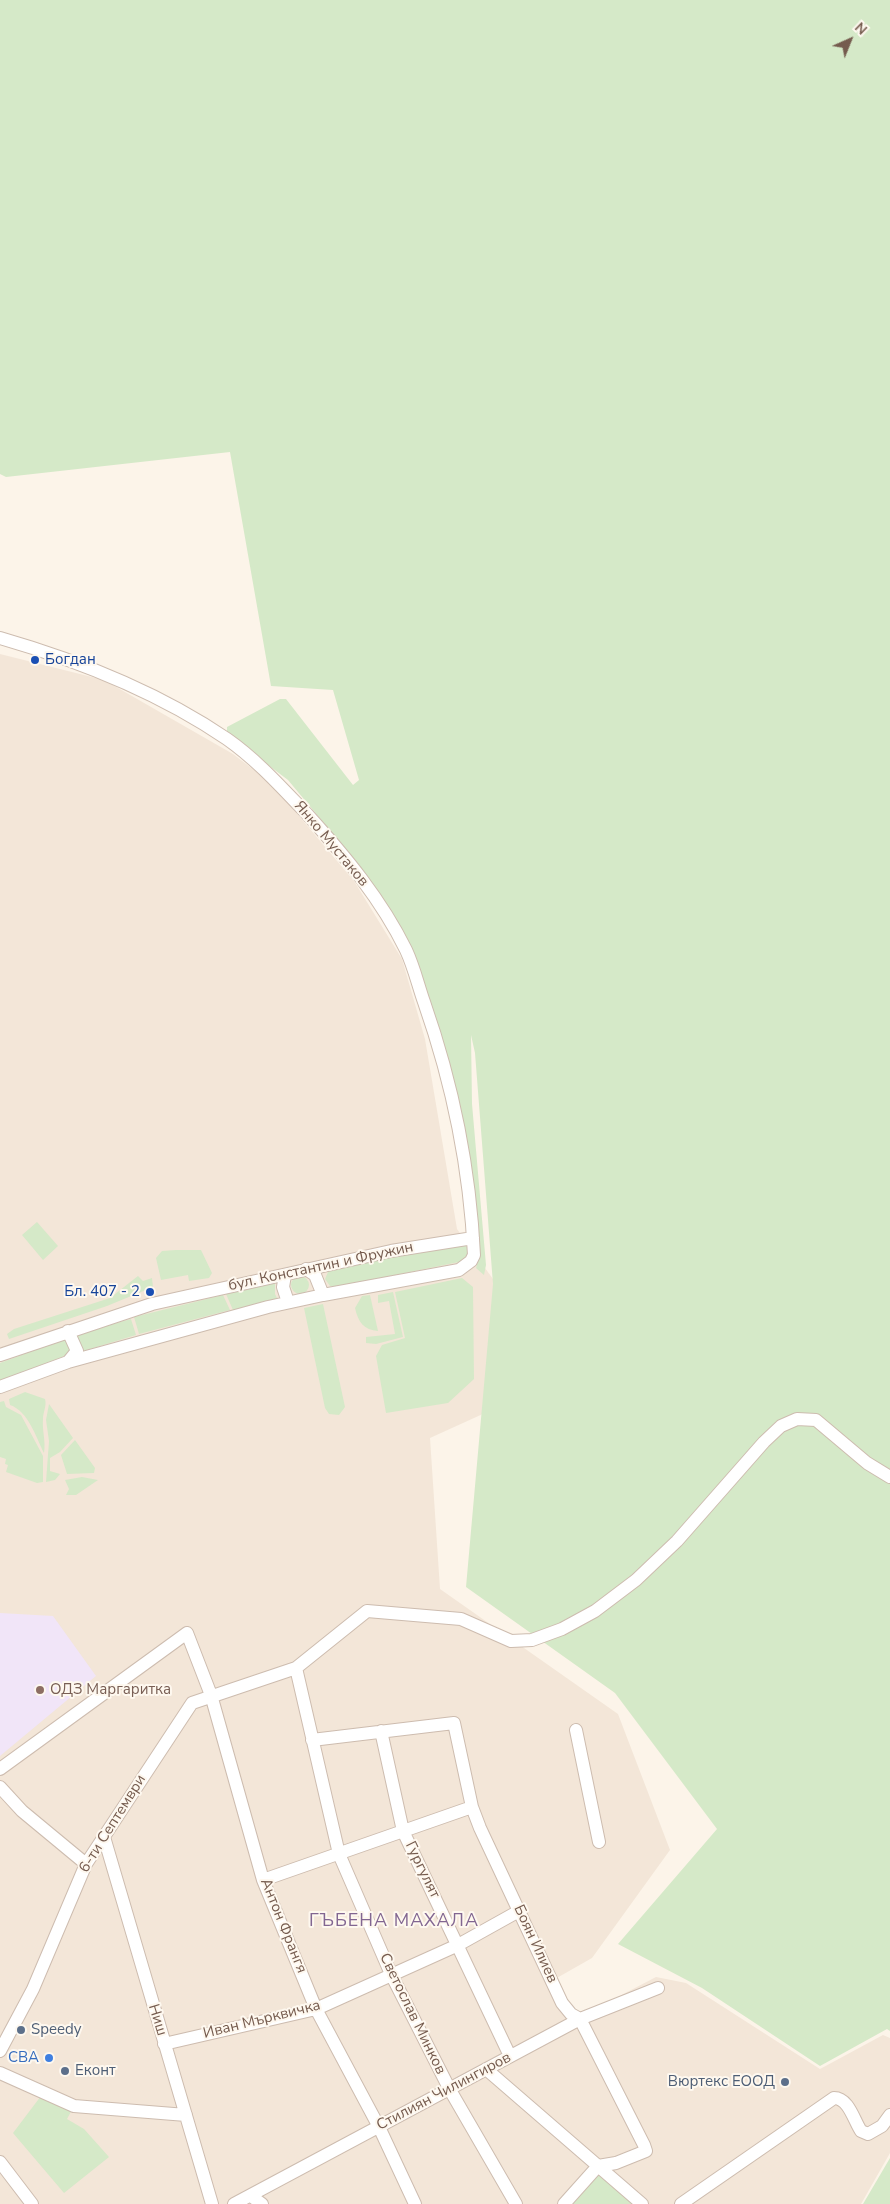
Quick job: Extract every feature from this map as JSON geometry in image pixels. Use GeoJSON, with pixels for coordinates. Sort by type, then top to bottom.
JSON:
{"type":"FeatureCollection","features":[{"type":"Feature","properties":{"kind":"street","name":"Янко Мустаков"},"geometry":{"type":"LineString","coordinates":[[0,638],[114,677],[176,709],[228,740],[279,784],[351,863],[377,900],[406,952],[437,1039],[467,1177],[473,1238]]}},
{"type":"Feature","properties":{"kind":"street","name":"бул. Константин и Фружин"},"geometry":{"type":"LineString","coordinates":[[0,1355],[152,1304],[391,1251],[473,1238],[474,1254],[471,1261],[459,1270],[309,1298]]}},
{"type":"Feature","properties":{"kind":"street"},"geometry":{"type":"LineString","coordinates":[[306,1270],[313,1273],[318,1280],[323,1295]]}},
{"type":"Feature","properties":{"kind":"street"},"geometry":{"type":"LineString","coordinates":[[285,1275],[283,1287],[288,1302],[309,1298],[314,1293],[318,1280]]}},
{"type":"Feature","properties":{"kind":"street","name":"бул. Константин и Фружин"},"geometry":{"type":"LineString","coordinates":[[0,1387],[68,1362],[288,1302]]}},
{"type":"Feature","properties":{"kind":"street"},"geometry":{"type":"LineString","coordinates":[[68,1331],[76,1351],[68,1362]]}},
{"type":"Feature","properties":{"kind":"street"},"geometry":{"type":"LineString","coordinates":[[296,1668],[367,1611],[461,1619],[511,1641],[532,1640],[562,1629],[595,1611],[636,1580],[677,1541],[764,1442],[781,1426],[797,1419],[816,1420],[867,1463],[890,1476]]}},
{"type":"Feature","properties":{"kind":"street","name":"Антон Франгя"},"geometry":{"type":"LineString","coordinates":[[0,1769],[187,1633],[211,1695],[263,1880],[316,2009],[378,2127],[415,2204]]}},
{"type":"Feature","properties":{"kind":"street","name":"6-ти Септември"},"geometry":{"type":"LineString","coordinates":[[0,2051],[33,1989],[86,1864],[192,1703],[211,1695],[296,1668]]}},
{"type":"Feature","properties":{"kind":"street","name":"Светослав Минков"},"geometry":{"type":"LineString","coordinates":[[296,1668],[339,1854],[391,1974],[450,2090],[516,2204]]}},
{"type":"Feature","properties":{"kind":"street","name":"Боян Илиев"},"geometry":{"type":"LineString","coordinates":[[381,1731],[454,1723],[472,1807],[562,2003],[571,2014],[580,2019],[646,2151],[616,2163],[598,2166]]}},
{"type":"Feature","properties":{"kind":"street"},"geometry":{"type":"LineString","coordinates":[[576,1730],[599,1842]]}},
{"type":"Feature","properties":{"kind":"street"},"geometry":{"type":"LineString","coordinates":[[312,1740],[381,1731]]}},
{"type":"Feature","properties":{"kind":"street","name":"Гургулят"},"geometry":{"type":"LineString","coordinates":[[381,1731],[403,1831],[510,2056]]}},
{"type":"Feature","properties":{"kind":"street"},"geometry":{"type":"LineString","coordinates":[[0,1787],[22,1811],[86,1864]]}},
{"type":"Feature","properties":{"kind":"street"},"geometry":{"type":"LineString","coordinates":[[263,1880],[472,1807]]}},
{"type":"Feature","properties":{"kind":"street","name":"Ниш"},"geometry":{"type":"LineString","coordinates":[[104,1836],[212,2204]]}},
{"type":"Feature","properties":{"kind":"street","name":"Иван Мърквичка"},"geometry":{"type":"LineString","coordinates":[[164,2044],[316,2009],[458,1945],[519,1911]]}},
{"type":"Feature","properties":{"kind":"street","name":"Стилиян Чилингиров"},"geometry":{"type":"LineString","coordinates":[[234,2204],[580,2019],[658,1988]]}},
{"type":"Feature","properties":{"kind":"street"},"geometry":{"type":"LineString","coordinates":[[486,2069],[642,2204]]}},
{"type":"Feature","properties":{"kind":"street"},"geometry":{"type":"LineString","coordinates":[[0,2073],[74,2106],[186,2115]]}},
{"type":"Feature","properties":{"kind":"street"},"geometry":{"type":"LineString","coordinates":[[681,2204],[834,2098],[839,2098],[845,2102],[858,2127],[861,2131],[868,2134],[882,2126],[890,2115]]}},
{"type":"Feature","properties":{"kind":"street"},"geometry":{"type":"LineString","coordinates":[[0,2162],[32,2204]]}},
{"type":"Feature","properties":{"kind":"street"},"geometry":{"type":"LineString","coordinates":[[564,2204],[598,2166]]}},
{"type":"Feature","properties":{"kind":"street"},"geometry":{"type":"LineString","coordinates":[[251,2196],[262,2204]]}},
{"type":"Feature","properties":{"kind":"shaded area"},"geometry":{"type":"Polygon","coordinates":[[[0,654],[104,680],[233,754],[271,783],[354,881],[402,959],[425,1039],[457,1229],[498,1286],[485,1413],[430,1438],[440,1589],[618,1714],[670,1850],[592,1958],[555,1979],[576,2012],[585,2014],[656,1977],[686,1983],[820,2069],[883,2035],[890,2038],[890,2153],[861,2204],[0,2204],[0,654]]]}},
{"type":"Feature","properties":{"kind":"shaded area","name":"ОДЗ Маргаритка"},"geometry":{"type":"Polygon","coordinates":[[[0,1613],[53,1616],[96,1676],[0,1756],[0,1613]]]}},
{"type":"Feature","properties":{"kind":"green space"},"geometry":{"type":"Polygon","coordinates":[[[0,0],[890,0],[890,2031],[887,2029],[820,2066],[702,1988],[618,1944],[717,1829],[615,1693],[466,1587],[493,1284],[475,1053],[471,1035],[472,1104],[486,1265],[484,1275],[476,1268],[479,1258],[454,1103],[408,950],[353,858],[288,780],[227,734],[227,727],[280,699],[286,699],[353,785],[359,780],[333,690],[271,686],[230,452],[6,477],[0,474],[0,0]]]}},
{"type":"Feature","properties":{"kind":"green space"},"geometry":{"type":"Polygon","coordinates":[[[37,1222],[58,1246],[43,1260],[22,1235],[37,1222]]]}},
{"type":"Feature","properties":{"kind":"green space"},"geometry":{"type":"Polygon","coordinates":[[[463,1243],[470,1250],[464,1261],[336,1287],[330,1286],[325,1279],[332,1268],[463,1243]]]}},
{"type":"Feature","properties":{"kind":"green space"},"geometry":{"type":"Polygon","coordinates":[[[201,1250],[212,1273],[209,1278],[189,1281],[188,1275],[161,1280],[156,1258],[162,1251],[201,1250]]]}},
{"type":"Feature","properties":{"kind":"green space"},"geometry":{"type":"Polygon","coordinates":[[[138,1276],[143,1281],[152,1278],[153,1287],[107,1306],[9,1339],[7,1334],[14,1329],[110,1298],[138,1276]]]}},
{"type":"Feature","properties":{"kind":"green space"},"geometry":{"type":"Polygon","coordinates":[[[300,1276],[308,1281],[309,1285],[304,1293],[300,1294],[292,1289],[291,1285],[296,1277],[300,1276]]]}},
{"type":"Feature","properties":{"kind":"green space"},"geometry":{"type":"Polygon","coordinates":[[[462,1278],[473,1287],[474,1379],[448,1403],[386,1413],[376,1356],[382,1345],[405,1338],[395,1292],[462,1278]]]}},
{"type":"Feature","properties":{"kind":"green space"},"geometry":{"type":"Polygon","coordinates":[[[275,1281],[275,1294],[278,1300],[233,1310],[226,1294],[275,1281]]]}},
{"type":"Feature","properties":{"kind":"green space"},"geometry":{"type":"Polygon","coordinates":[[[393,1292],[403,1337],[376,1344],[366,1343],[366,1337],[395,1334],[389,1301],[378,1303],[378,1295],[393,1292]]]}},
{"type":"Feature","properties":{"kind":"green space"},"geometry":{"type":"Polygon","coordinates":[[[223,1295],[230,1310],[139,1334],[134,1317],[223,1295]]]}},
{"type":"Feature","properties":{"kind":"green space"},"geometry":{"type":"Polygon","coordinates":[[[370,1295],[378,1331],[369,1329],[362,1324],[355,1308],[362,1296],[370,1295]]]}},
{"type":"Feature","properties":{"kind":"green space"},"geometry":{"type":"Polygon","coordinates":[[[323,1304],[345,1407],[339,1415],[329,1414],[325,1408],[304,1308],[323,1304]]]}},
{"type":"Feature","properties":{"kind":"green space"},"geometry":{"type":"Polygon","coordinates":[[[131,1319],[136,1335],[80,1352],[73,1335],[131,1319]]]}},
{"type":"Feature","properties":{"kind":"green space"},"geometry":{"type":"Polygon","coordinates":[[[65,1339],[72,1347],[67,1355],[0,1381],[0,1363],[65,1339]]]}},
{"type":"Feature","properties":{"kind":"green space"},"geometry":{"type":"Polygon","coordinates":[[[25,1392],[45,1399],[46,1404],[43,1416],[44,1453],[27,1419],[10,1405],[9,1399],[25,1392]]]}},
{"type":"Feature","properties":{"kind":"green space"},"geometry":{"type":"Polygon","coordinates":[[[4,1401],[6,1407],[21,1415],[43,1456],[43,1482],[37,1483],[6,1472],[8,1465],[5,1464],[6,1459],[0,1457],[0,1402],[4,1401]]]}},
{"type":"Feature","properties":{"kind":"green space"},"geometry":{"type":"Polygon","coordinates":[[[49,1404],[73,1438],[60,1452],[50,1458],[50,1471],[60,1474],[55,1480],[46,1482],[49,1441],[46,1420],[49,1404]]]}},
{"type":"Feature","properties":{"kind":"green space"},"geometry":{"type":"Polygon","coordinates":[[[75,1440],[95,1468],[94,1473],[67,1474],[61,1455],[75,1440]]]}},
{"type":"Feature","properties":{"kind":"green space"},"geometry":{"type":"Polygon","coordinates":[[[82,1477],[98,1480],[76,1495],[66,1495],[69,1489],[65,1480],[82,1477]]]}},
{"type":"Feature","properties":{"kind":"green space"},"geometry":{"type":"Polygon","coordinates":[[[44,2092],[74,2106],[67,2119],[84,2129],[109,2157],[64,2193],[13,2133],[44,2092]]]}},
{"type":"Feature","properties":{"kind":"green space"},"geometry":{"type":"Polygon","coordinates":[[[890,2158],[890,2204],[863,2204],[890,2158]]]}},
{"type":"Feature","properties":{"kind":"green space"},"geometry":{"type":"Polygon","coordinates":[[[598,2170],[638,2204],[566,2204],[598,2170]]]}},
{"type":"Feature","properties":{"kind":"place","name":"Богдан"},"geometry":{"type":"Point","coordinates":[35,660]}},
{"type":"Feature","properties":{"kind":"place","name":"Бл. 407 - 2"},"geometry":{"type":"Point","coordinates":[150,1292]}},
{"type":"Feature","properties":{"kind":"place","name":"ОДЗ Маргаритка"},"geometry":{"type":"Point","coordinates":[40,1690]}},
{"type":"Feature","properties":{"kind":"place","name":"Speedy"},"geometry":{"type":"Point","coordinates":[21,2030]}},
{"type":"Feature","properties":{"kind":"place","name":"CBA"},"geometry":{"type":"Point","coordinates":[49,2058]}},
{"type":"Feature","properties":{"kind":"place","name":"Еконт"},"geometry":{"type":"Point","coordinates":[65,2071]}},
{"type":"Feature","properties":{"kind":"place","name":"Вюртекс ЕООД"},"geometry":{"type":"Point","coordinates":[785,2082]}},
{"type":"Feature","properties":{"kind":"district","name":"ГЪБЕНА МАХАЛА"},"geometry":{"type":"Point","coordinates":[394,1922]}}]}
